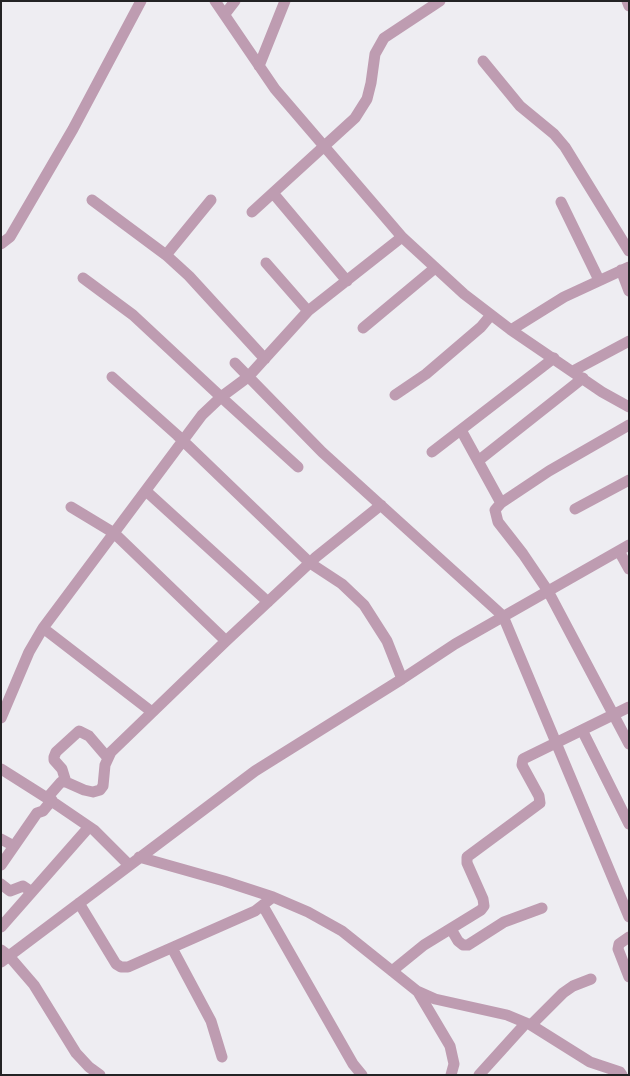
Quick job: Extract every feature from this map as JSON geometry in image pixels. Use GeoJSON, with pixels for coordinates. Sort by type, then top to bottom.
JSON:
{"type":"FeatureCollection","features":[{"type":"Feature","properties":{"kind":"street"},"geometry":{"type":"LineString","coordinates":[[1,244],[10,237],[73,129],[141,1]]}},
{"type":"Feature","properties":{"kind":"street"},"geometry":{"type":"LineString","coordinates":[[215,1],[275,89],[402,237],[464,294],[511,330],[629,407]]}},
{"type":"Feature","properties":{"kind":"street"},"geometry":{"type":"LineString","coordinates":[[225,14],[235,1]]}},
{"type":"Feature","properties":{"kind":"street"},"geometry":{"type":"LineString","coordinates":[[259,66],[285,1]]}},
{"type":"Feature","properties":{"kind":"street"},"geometry":{"type":"LineString","coordinates":[[252,212],[355,118],[367,99],[375,54],[378,45],[384,38],[440,1]]}},
{"type":"Feature","properties":{"kind":"street"},"geometry":{"type":"LineString","coordinates":[[627,1],[629,6]]}},
{"type":"Feature","properties":{"kind":"street"},"geometry":{"type":"LineString","coordinates":[[483,61],[520,106],[554,134],[565,147],[629,251]]}},
{"type":"Feature","properties":{"kind":"street"},"geometry":{"type":"LineString","coordinates":[[273,193],[347,281]]}},
{"type":"Feature","properties":{"kind":"street"},"geometry":{"type":"LineString","coordinates":[[92,200],[166,255],[190,276],[265,359]]}},
{"type":"Feature","properties":{"kind":"street"},"geometry":{"type":"LineString","coordinates":[[166,255],[211,200]]}},
{"type":"Feature","properties":{"kind":"street"},"geometry":{"type":"LineString","coordinates":[[561,202],[599,280]]}},
{"type":"Feature","properties":{"kind":"street"},"geometry":{"type":"LineString","coordinates":[[1,718],[29,652],[43,628],[202,415],[221,397],[248,377],[308,311],[402,237]]}},
{"type":"Feature","properties":{"kind":"street"},"geometry":{"type":"LineString","coordinates":[[266,263],[308,311]]}},
{"type":"Feature","properties":{"kind":"street"},"geometry":{"type":"LineString","coordinates":[[363,328],[435,268]]}},
{"type":"Feature","properties":{"kind":"street"},"geometry":{"type":"LineString","coordinates":[[511,330],[564,297],[625,269],[629,291]]}},
{"type":"Feature","properties":{"kind":"street"},"geometry":{"type":"LineString","coordinates":[[83,278],[133,316],[298,467]]}},
{"type":"Feature","properties":{"kind":"street"},"geometry":{"type":"LineString","coordinates":[[395,395],[432,369],[481,328],[492,314]]}},
{"type":"Feature","properties":{"kind":"street"},"geometry":{"type":"LineString","coordinates":[[573,371],[629,341]]}},
{"type":"Feature","properties":{"kind":"street"},"geometry":{"type":"LineString","coordinates":[[432,452],[554,358]]}},
{"type":"Feature","properties":{"kind":"street"},"geometry":{"type":"LineString","coordinates":[[235,363],[322,452],[503,616],[629,917]]}},
{"type":"Feature","properties":{"kind":"street"},"geometry":{"type":"LineString","coordinates":[[112,377],[183,441],[310,563],[342,584],[364,605],[388,641],[402,679]]}},
{"type":"Feature","properties":{"kind":"street"},"geometry":{"type":"LineString","coordinates":[[478,461],[583,378]]}},
{"type":"Feature","properties":{"kind":"street"},"geometry":{"type":"LineString","coordinates":[[629,425],[576,454],[501,503],[495,510],[498,522],[520,549],[548,591],[629,744]]}},
{"type":"Feature","properties":{"kind":"street"},"geometry":{"type":"LineString","coordinates":[[461,430],[501,503]]}},
{"type":"Feature","properties":{"kind":"street"},"geometry":{"type":"LineString","coordinates":[[575,509],[629,480]]}},
{"type":"Feature","properties":{"kind":"street"},"geometry":{"type":"LineString","coordinates":[[146,490],[268,602]]}},
{"type":"Feature","properties":{"kind":"street"},"geometry":{"type":"LineString","coordinates":[[1,865],[37,813],[43,811],[56,786],[61,782],[66,782],[84,790],[93,792],[100,790],[103,786],[104,769],[107,757],[111,752],[226,641],[310,563],[381,505]]}},
{"type":"Feature","properties":{"kind":"street"},"geometry":{"type":"LineString","coordinates":[[71,507],[114,533],[226,641]]}},
{"type":"Feature","properties":{"kind":"street"},"geometry":{"type":"LineString","coordinates":[[100,1075],[89,1067],[76,1053],[34,985],[4,956],[79,903],[255,771],[455,644],[624,548],[629,569]]}},
{"type":"Feature","properties":{"kind":"street"},"geometry":{"type":"LineString","coordinates":[[43,628],[152,712]]}},
{"type":"Feature","properties":{"kind":"street"},"geometry":{"type":"LineString","coordinates":[[392,971],[424,946],[475,916],[484,906],[483,899],[467,863],[467,857],[540,803],[539,796],[522,765],[522,761],[556,742],[629,707]]}},
{"type":"Feature","properties":{"kind":"street"},"geometry":{"type":"LineString","coordinates":[[582,730],[629,824]]}},
{"type":"Feature","properties":{"kind":"street"},"geometry":{"type":"LineString","coordinates":[[66,782],[62,769],[54,760],[54,757],[79,731],[89,736],[107,757]]}},
{"type":"Feature","properties":{"kind":"street"},"geometry":{"type":"LineString","coordinates":[[1,769],[50,799],[89,826],[129,865]]}},
{"type":"Feature","properties":{"kind":"street"},"geometry":{"type":"LineString","coordinates":[[1,927],[89,826]]}},
{"type":"Feature","properties":{"kind":"street"},"geometry":{"type":"LineString","coordinates":[[1,839],[14,846]]}},
{"type":"Feature","properties":{"kind":"street"},"geometry":{"type":"LineString","coordinates":[[139,858],[224,881],[273,897],[326,920],[418,991],[435,999],[507,1016],[529,1024],[590,1062],[624,1072]]}},
{"type":"Feature","properties":{"kind":"street"},"geometry":{"type":"LineString","coordinates":[[1,884],[10,891],[22,886],[32,892]]}},
{"type":"Feature","properties":{"kind":"street"},"geometry":{"type":"LineString","coordinates":[[79,903],[116,964],[121,967],[128,968],[263,906],[273,897]]}},
{"type":"Feature","properties":{"kind":"street"},"geometry":{"type":"LineString","coordinates":[[263,906],[353,1064],[362,1075]]}},
{"type":"Feature","properties":{"kind":"street"},"geometry":{"type":"LineString","coordinates":[[452,929],[458,941],[463,945],[468,944],[504,922],[542,908]]}},
{"type":"Feature","properties":{"kind":"street"},"geometry":{"type":"LineString","coordinates":[[629,937],[619,944],[618,949],[629,977]]}},
{"type":"Feature","properties":{"kind":"street"},"geometry":{"type":"LineString","coordinates":[[172,948],[211,1021],[222,1057]]}},
{"type":"Feature","properties":{"kind":"street"},"geometry":{"type":"LineString","coordinates":[[479,1075],[563,992],[573,986],[591,979]]}},
{"type":"Feature","properties":{"kind":"street"},"geometry":{"type":"LineString","coordinates":[[418,991],[450,1046],[454,1064],[450,1075]]}}]}
